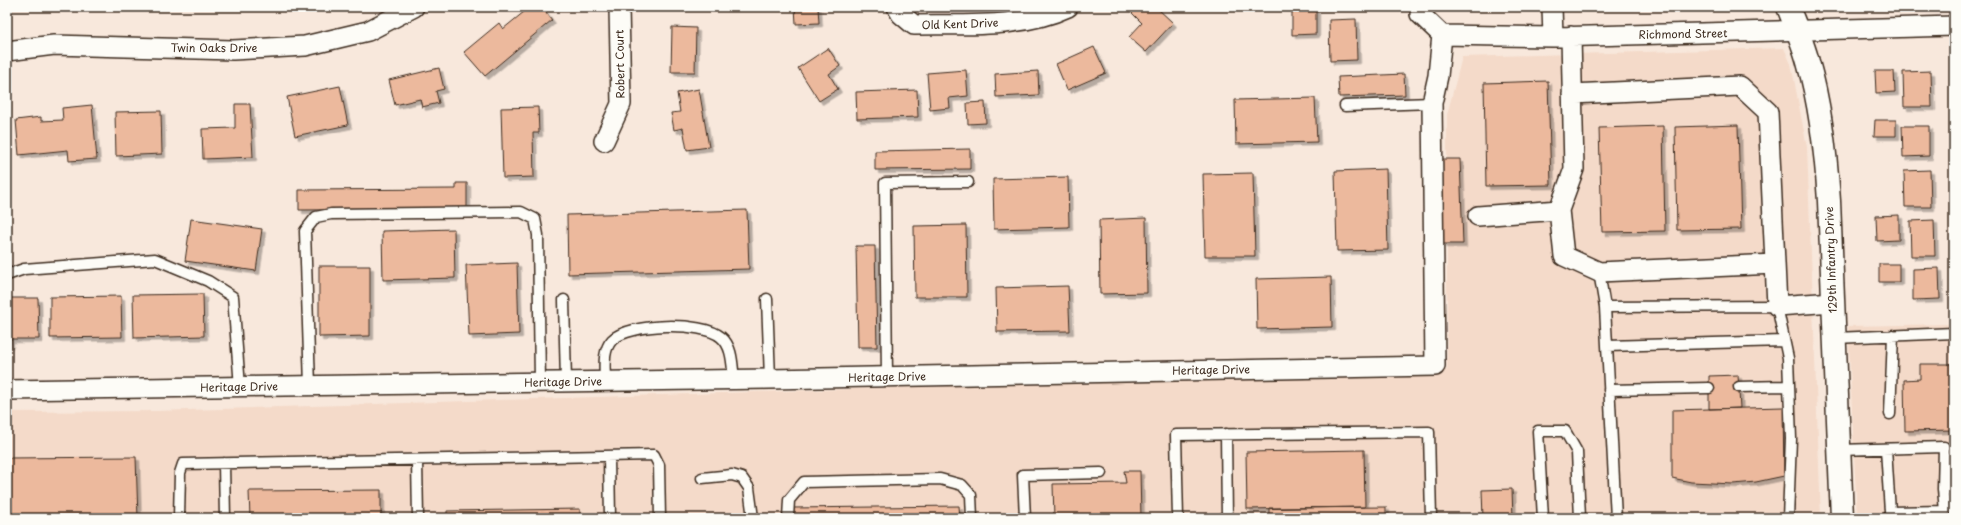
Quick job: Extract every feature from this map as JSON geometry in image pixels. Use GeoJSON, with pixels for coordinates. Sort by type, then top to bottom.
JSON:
{"type":"FeatureCollection","features":[{"type":"Feature","properties":{"kind":"street","name":"Twin Oaks Drive"},"geometry":{"type":"LineString","coordinates":[[7,51],[54,45],[233,50],[304,46],[368,31],[414,7]]}},
{"type":"Feature","properties":{"kind":"street","name":"Robert Court"},"geometry":{"type":"LineString","coordinates":[[604,141],[621,104],[620,7]]}},
{"type":"Feature","properties":{"kind":"street","name":"Old Kent Drive"},"geometry":{"type":"LineString","coordinates":[[899,10],[914,25],[1020,22],[1050,16],[1068,7]]}},
{"type":"Feature","properties":{"kind":"street"},"geometry":{"type":"LineString","coordinates":[[1552,7],[1562,37],[1572,94],[1574,169],[1559,210],[1564,256],[1599,272],[1775,264]]}},
{"type":"Feature","properties":{"kind":"street","name":"129th Infantry Drive"},"geometry":{"type":"LineString","coordinates":[[1788,7],[1808,60],[1818,99],[1825,149],[1842,518]]}},
{"type":"Feature","properties":{"kind":"street"},"geometry":{"type":"LineString","coordinates":[[1420,14],[1442,35]]}},
{"type":"Feature","properties":{"kind":"street","name":"Richmond Street"},"geometry":{"type":"LineString","coordinates":[[1442,35],[1562,37],[1954,26]]}},
{"type":"Feature","properties":{"kind":"street","name":"Heritage Drive"},"geometry":{"type":"LineString","coordinates":[[7,390],[734,380],[1435,366],[1432,103],[1438,76],[1442,35]]}},
{"type":"Feature","properties":{"kind":"street"},"geometry":{"type":"LineString","coordinates":[[1572,94],[1740,86],[1768,112],[1777,306],[1833,302]]}},
{"type":"Feature","properties":{"kind":"street"},"geometry":{"type":"LineString","coordinates":[[1478,216],[1559,210]]}},
{"type":"Feature","properties":{"kind":"lane"},"geometry":{"type":"LineString","coordinates":[[1345,106],[1432,103]]}},
{"type":"Feature","properties":{"kind":"lane"},"geometry":{"type":"LineString","coordinates":[[887,377],[885,183],[968,182]]}},
{"type":"Feature","properties":{"kind":"lane"},"geometry":{"type":"LineString","coordinates":[[310,386],[305,231],[316,217],[331,214],[521,212],[535,219],[538,235],[540,382]]}},
{"type":"Feature","properties":{"kind":"lane"},"geometry":{"type":"LineString","coordinates":[[7,275],[24,269],[155,258],[208,281],[234,297],[240,387]]}},
{"type":"Feature","properties":{"kind":"lane"},"geometry":{"type":"LineString","coordinates":[[1599,272],[1605,307],[1616,518]]}},
{"type":"Feature","properties":{"kind":"lane"},"geometry":{"type":"LineString","coordinates":[[767,299],[770,379]]}},
{"type":"Feature","properties":{"kind":"lane"},"geometry":{"type":"LineString","coordinates":[[564,300],[566,382]]}},
{"type":"Feature","properties":{"kind":"lane"},"geometry":{"type":"LineString","coordinates":[[1605,307],[1777,306],[1788,358],[1791,439],[1788,518]]}},
{"type":"Feature","properties":{"kind":"lane"},"geometry":{"type":"LineString","coordinates":[[605,382],[605,352],[612,340],[625,331],[650,327],[679,326],[706,330],[720,336],[729,347],[734,380]]}},
{"type":"Feature","properties":{"kind":"lane"},"geometry":{"type":"LineString","coordinates":[[1834,338],[1954,333]]}},
{"type":"Feature","properties":{"kind":"lane"},"geometry":{"type":"LineString","coordinates":[[1890,414],[1893,335]]}},
{"type":"Feature","properties":{"kind":"lane"},"geometry":{"type":"LineString","coordinates":[[1607,346],[1784,341]]}},
{"type":"Feature","properties":{"kind":"lane"},"geometry":{"type":"LineString","coordinates":[[1739,387],[1789,386]]}},
{"type":"Feature","properties":{"kind":"lane"},"geometry":{"type":"LineString","coordinates":[[1610,390],[1709,388]]}},
{"type":"Feature","properties":{"kind":"lane"},"geometry":{"type":"LineString","coordinates":[[1543,518],[1538,432],[1565,431],[1577,452],[1580,518]]}},
{"type":"Feature","properties":{"kind":"lane"},"geometry":{"type":"LineString","coordinates":[[1178,518],[1176,435],[1429,432],[1431,518]]}},
{"type":"Feature","properties":{"kind":"lane"},"geometry":{"type":"LineString","coordinates":[[1226,434],[1227,518]]}},
{"type":"Feature","properties":{"kind":"lane"},"geometry":{"type":"LineString","coordinates":[[1839,450],[1886,448],[1944,447],[1944,511],[1890,512],[1886,448]]}},
{"type":"Feature","properties":{"kind":"lane"},"geometry":{"type":"LineString","coordinates":[[179,518],[180,473],[183,464],[654,455],[659,465],[660,518]]}},
{"type":"Feature","properties":{"kind":"lane"},"geometry":{"type":"LineString","coordinates":[[609,457],[610,518]]}},
{"type":"Feature","properties":{"kind":"lane"},"geometry":{"type":"LineString","coordinates":[[417,460],[418,518]]}},
{"type":"Feature","properties":{"kind":"lane"},"geometry":{"type":"LineString","coordinates":[[224,464],[225,518]]}},
{"type":"Feature","properties":{"kind":"lane"},"geometry":{"type":"LineString","coordinates":[[1025,518],[1023,475],[1101,473]]}},
{"type":"Feature","properties":{"kind":"lane"},"geometry":{"type":"LineString","coordinates":[[702,478],[732,476],[742,478],[749,488],[753,518]]}},
{"type":"Feature","properties":{"kind":"lane"},"geometry":{"type":"LineString","coordinates":[[788,518],[789,500],[804,482],[940,479],[962,485],[971,496],[972,518]]}},
{"type":"Feature","properties":{"kind":"lane"},"geometry":{"type":"LineString","coordinates":[[1943,489],[1954,489]]}},
{"type":"Feature","properties":{"kind":"shaded area"},"geometry":{"type":"Polygon","coordinates":[[[1784,48],[1791,64],[1807,147],[1821,518],[7,518],[7,412],[156,411],[1447,370],[1447,115],[1462,57],[1784,48]]]}},
{"type":"Feature","properties":{"kind":"shaded area"},"geometry":{"type":"Polygon","coordinates":[[[1954,324],[1954,518],[1857,518],[1848,326],[1954,324]]]}},
{"type":"Feature","properties":{"kind":"building"},"geometry":{"type":"Polygon","coordinates":[[[530,7],[542,7],[552,20],[485,76],[464,52],[499,23],[503,29],[530,7]]]}},
{"type":"Feature","properties":{"kind":"building"},"geometry":{"type":"Polygon","coordinates":[[[795,7],[818,7],[819,23],[796,24],[795,7]]]}},
{"type":"Feature","properties":{"kind":"building"},"geometry":{"type":"Polygon","coordinates":[[[1136,7],[1156,7],[1173,23],[1146,52],[1129,37],[1142,23],[1131,12],[1136,7]]]}},
{"type":"Feature","properties":{"kind":"building"},"geometry":{"type":"Polygon","coordinates":[[[1316,8],[1316,34],[1292,35],[1292,9],[1316,8]]]}},
{"type":"Feature","properties":{"kind":"building"},"geometry":{"type":"Polygon","coordinates":[[[1356,19],[1357,60],[1330,61],[1329,20],[1356,19]]]}},
{"type":"Feature","properties":{"kind":"building"},"geometry":{"type":"Polygon","coordinates":[[[672,27],[696,28],[695,72],[671,72],[672,27]]]}},
{"type":"Feature","properties":{"kind":"building"},"geometry":{"type":"Polygon","coordinates":[[[1094,47],[1106,73],[1067,90],[1056,64],[1094,47]]]}},
{"type":"Feature","properties":{"kind":"building"},"geometry":{"type":"Polygon","coordinates":[[[828,48],[840,66],[829,74],[838,89],[819,101],[798,68],[828,48]]]}},
{"type":"Feature","properties":{"kind":"building"},"geometry":{"type":"Polygon","coordinates":[[[439,68],[444,89],[436,91],[439,103],[422,107],[420,99],[395,105],[389,80],[439,68]]]}},
{"type":"Feature","properties":{"kind":"building"},"geometry":{"type":"Polygon","coordinates":[[[966,70],[968,96],[949,98],[950,108],[930,110],[927,73],[966,70]]]}},
{"type":"Feature","properties":{"kind":"building"},"geometry":{"type":"Polygon","coordinates":[[[1038,71],[1039,95],[996,97],[995,74],[1038,71]]]}},
{"type":"Feature","properties":{"kind":"building"},"geometry":{"type":"Polygon","coordinates":[[[1875,71],[1894,71],[1895,92],[1876,93],[1875,71]]]}},
{"type":"Feature","properties":{"kind":"building"},"geometry":{"type":"Polygon","coordinates":[[[1931,71],[1932,107],[1904,107],[1903,72],[1931,71]]]}},
{"type":"Feature","properties":{"kind":"building"},"geometry":{"type":"Polygon","coordinates":[[[1404,74],[1405,95],[1339,97],[1338,77],[1404,74]]]}},
{"type":"Feature","properties":{"kind":"building"},"geometry":{"type":"Polygon","coordinates":[[[1548,81],[1551,185],[1486,186],[1484,83],[1548,81]]]}},
{"type":"Feature","properties":{"kind":"building"},"geometry":{"type":"Polygon","coordinates":[[[340,86],[348,125],[295,136],[287,97],[340,86]]]}},
{"type":"Feature","properties":{"kind":"building"},"geometry":{"type":"Polygon","coordinates":[[[699,89],[709,147],[687,150],[683,128],[674,130],[671,113],[680,112],[677,93],[699,89]]]}},
{"type":"Feature","properties":{"kind":"building"},"geometry":{"type":"Polygon","coordinates":[[[917,90],[918,117],[857,119],[856,92],[917,90]]]}},
{"type":"Feature","properties":{"kind":"building"},"geometry":{"type":"Polygon","coordinates":[[[1315,98],[1317,142],[1236,144],[1235,100],[1315,98]]]}},
{"type":"Feature","properties":{"kind":"building"},"geometry":{"type":"Polygon","coordinates":[[[985,102],[986,123],[968,124],[967,103],[985,102]]]}},
{"type":"Feature","properties":{"kind":"building"},"geometry":{"type":"Polygon","coordinates":[[[235,104],[250,104],[253,157],[203,159],[202,129],[235,128],[235,104]]]}},
{"type":"Feature","properties":{"kind":"building"},"geometry":{"type":"Polygon","coordinates":[[[92,105],[97,159],[69,161],[68,150],[19,155],[16,120],[41,117],[41,121],[63,120],[62,108],[92,105]]]}},
{"type":"Feature","properties":{"kind":"building"},"geometry":{"type":"Polygon","coordinates":[[[538,107],[539,133],[533,133],[534,177],[503,178],[501,108],[538,107]]]}},
{"type":"Feature","properties":{"kind":"building"},"geometry":{"type":"Polygon","coordinates":[[[161,111],[162,154],[116,156],[115,112],[161,111]]]}},
{"type":"Feature","properties":{"kind":"building"},"geometry":{"type":"Polygon","coordinates":[[[1875,120],[1896,120],[1896,136],[1874,136],[1875,120]]]}},
{"type":"Feature","properties":{"kind":"building"},"geometry":{"type":"Polygon","coordinates":[[[1738,125],[1741,229],[1677,230],[1675,127],[1738,125]]]}},
{"type":"Feature","properties":{"kind":"building"},"geometry":{"type":"Polygon","coordinates":[[[1663,126],[1665,231],[1602,232],[1599,128],[1663,126]]]}},
{"type":"Feature","properties":{"kind":"building"},"geometry":{"type":"Polygon","coordinates":[[[1902,126],[1929,126],[1929,156],[1903,157],[1902,126]]]}},
{"type":"Feature","properties":{"kind":"building"},"geometry":{"type":"Polygon","coordinates":[[[970,149],[970,169],[875,170],[875,151],[970,149]]]}},
{"type":"Feature","properties":{"kind":"building"},"geometry":{"type":"Polygon","coordinates":[[[1440,159],[1460,159],[1463,244],[1442,244],[1440,159]]]}},
{"type":"Feature","properties":{"kind":"building"},"geometry":{"type":"Polygon","coordinates":[[[1386,169],[1388,250],[1337,251],[1335,171],[1386,169]]]}},
{"type":"Feature","properties":{"kind":"building"},"geometry":{"type":"Polygon","coordinates":[[[1930,170],[1931,207],[1905,207],[1904,171],[1930,170]]]}},
{"type":"Feature","properties":{"kind":"building"},"geometry":{"type":"Polygon","coordinates":[[[1253,173],[1255,256],[1205,256],[1203,174],[1253,173]]]}},
{"type":"Feature","properties":{"kind":"building"},"geometry":{"type":"Polygon","coordinates":[[[1068,177],[1069,227],[994,229],[993,179],[1068,177]]]}},
{"type":"Feature","properties":{"kind":"building"},"geometry":{"type":"Polygon","coordinates":[[[456,183],[467,183],[467,209],[299,210],[299,190],[456,189],[456,183]]]}},
{"type":"Feature","properties":{"kind":"building"},"geometry":{"type":"Polygon","coordinates":[[[747,210],[749,269],[568,274],[567,215],[747,210]]]}},
{"type":"Feature","properties":{"kind":"building"},"geometry":{"type":"Polygon","coordinates":[[[1899,215],[1899,240],[1877,241],[1876,216],[1899,215]]]}},
{"type":"Feature","properties":{"kind":"building"},"geometry":{"type":"Polygon","coordinates":[[[1146,218],[1147,293],[1100,294],[1099,220],[1146,218]]]}},
{"type":"Feature","properties":{"kind":"building"},"geometry":{"type":"Polygon","coordinates":[[[191,219],[262,229],[256,271],[185,261],[191,219]]]}},
{"type":"Feature","properties":{"kind":"building"},"geometry":{"type":"Polygon","coordinates":[[[1934,220],[1935,256],[1911,256],[1910,221],[1934,220]]]}},
{"type":"Feature","properties":{"kind":"building"},"geometry":{"type":"Polygon","coordinates":[[[966,225],[967,297],[915,297],[914,226],[966,225]]]}},
{"type":"Feature","properties":{"kind":"building"},"geometry":{"type":"Polygon","coordinates":[[[454,229],[455,278],[383,280],[382,231],[454,229]]]}},
{"type":"Feature","properties":{"kind":"building"},"geometry":{"type":"Polygon","coordinates":[[[856,246],[875,246],[877,347],[858,347],[856,246]]]}},
{"type":"Feature","properties":{"kind":"building"},"geometry":{"type":"Polygon","coordinates":[[[517,263],[519,334],[469,336],[466,265],[517,263]]]}},
{"type":"Feature","properties":{"kind":"building"},"geometry":{"type":"Polygon","coordinates":[[[1879,264],[1899,264],[1899,282],[1879,282],[1879,264]]]}},
{"type":"Feature","properties":{"kind":"building"},"geometry":{"type":"Polygon","coordinates":[[[319,266],[370,266],[370,336],[319,337],[319,266]]]}},
{"type":"Feature","properties":{"kind":"building"},"geometry":{"type":"Polygon","coordinates":[[[1939,268],[1940,299],[1913,300],[1913,269],[1939,268]]]}},
{"type":"Feature","properties":{"kind":"building"},"geometry":{"type":"Polygon","coordinates":[[[1331,277],[1332,327],[1257,329],[1256,279],[1331,277]]]}},
{"type":"Feature","properties":{"kind":"building"},"geometry":{"type":"Polygon","coordinates":[[[1068,286],[1070,331],[997,332],[996,288],[1068,286]]]}},
{"type":"Feature","properties":{"kind":"building"},"geometry":{"type":"Polygon","coordinates":[[[203,294],[204,336],[134,338],[133,295],[203,294]]]}},
{"type":"Feature","properties":{"kind":"building"},"geometry":{"type":"Polygon","coordinates":[[[121,296],[122,337],[50,338],[50,297],[121,296]]]}},
{"type":"Feature","properties":{"kind":"building"},"geometry":{"type":"Polygon","coordinates":[[[7,298],[38,298],[39,339],[10,339],[10,344],[7,344],[7,298]]]}},
{"type":"Feature","properties":{"kind":"building"},"geometry":{"type":"Polygon","coordinates":[[[1920,364],[1954,364],[1954,430],[1905,431],[1904,380],[1920,379],[1920,364]]]}},
{"type":"Feature","properties":{"kind":"building"},"geometry":{"type":"Polygon","coordinates":[[[1738,375],[1740,408],[1709,409],[1709,376],[1738,375]]]}},
{"type":"Feature","properties":{"kind":"building"},"geometry":{"type":"Polygon","coordinates":[[[1783,407],[1784,476],[1756,482],[1733,484],[1691,482],[1672,478],[1672,410],[1783,407]]]}},
{"type":"Feature","properties":{"kind":"building"},"geometry":{"type":"Polygon","coordinates":[[[1364,450],[1365,507],[1247,509],[1246,452],[1364,450]]]}},
{"type":"Feature","properties":{"kind":"building"},"geometry":{"type":"Polygon","coordinates":[[[136,457],[138,518],[79,518],[79,515],[7,515],[7,458],[136,457]]]}},
{"type":"Feature","properties":{"kind":"building"},"geometry":{"type":"Polygon","coordinates":[[[1124,471],[1140,471],[1141,518],[1054,518],[1053,484],[1126,483],[1124,471]]]}},
{"type":"Feature","properties":{"kind":"building"},"geometry":{"type":"Polygon","coordinates":[[[1512,489],[1513,518],[1483,518],[1482,490],[1512,489]]]}},
{"type":"Feature","properties":{"kind":"building"},"geometry":{"type":"Polygon","coordinates":[[[381,490],[381,518],[250,518],[249,491],[381,490]]]}},
{"type":"Feature","properties":{"kind":"building"},"geometry":{"type":"Polygon","coordinates":[[[959,506],[960,518],[793,518],[792,508],[959,506]]]}},
{"type":"Feature","properties":{"kind":"building"},"geometry":{"type":"Polygon","coordinates":[[[1386,507],[1386,518],[1269,518],[1269,508],[1386,507]]]}},
{"type":"Feature","properties":{"kind":"building"},"geometry":{"type":"Polygon","coordinates":[[[580,509],[580,518],[447,518],[447,511],[580,509]]]}}]}
